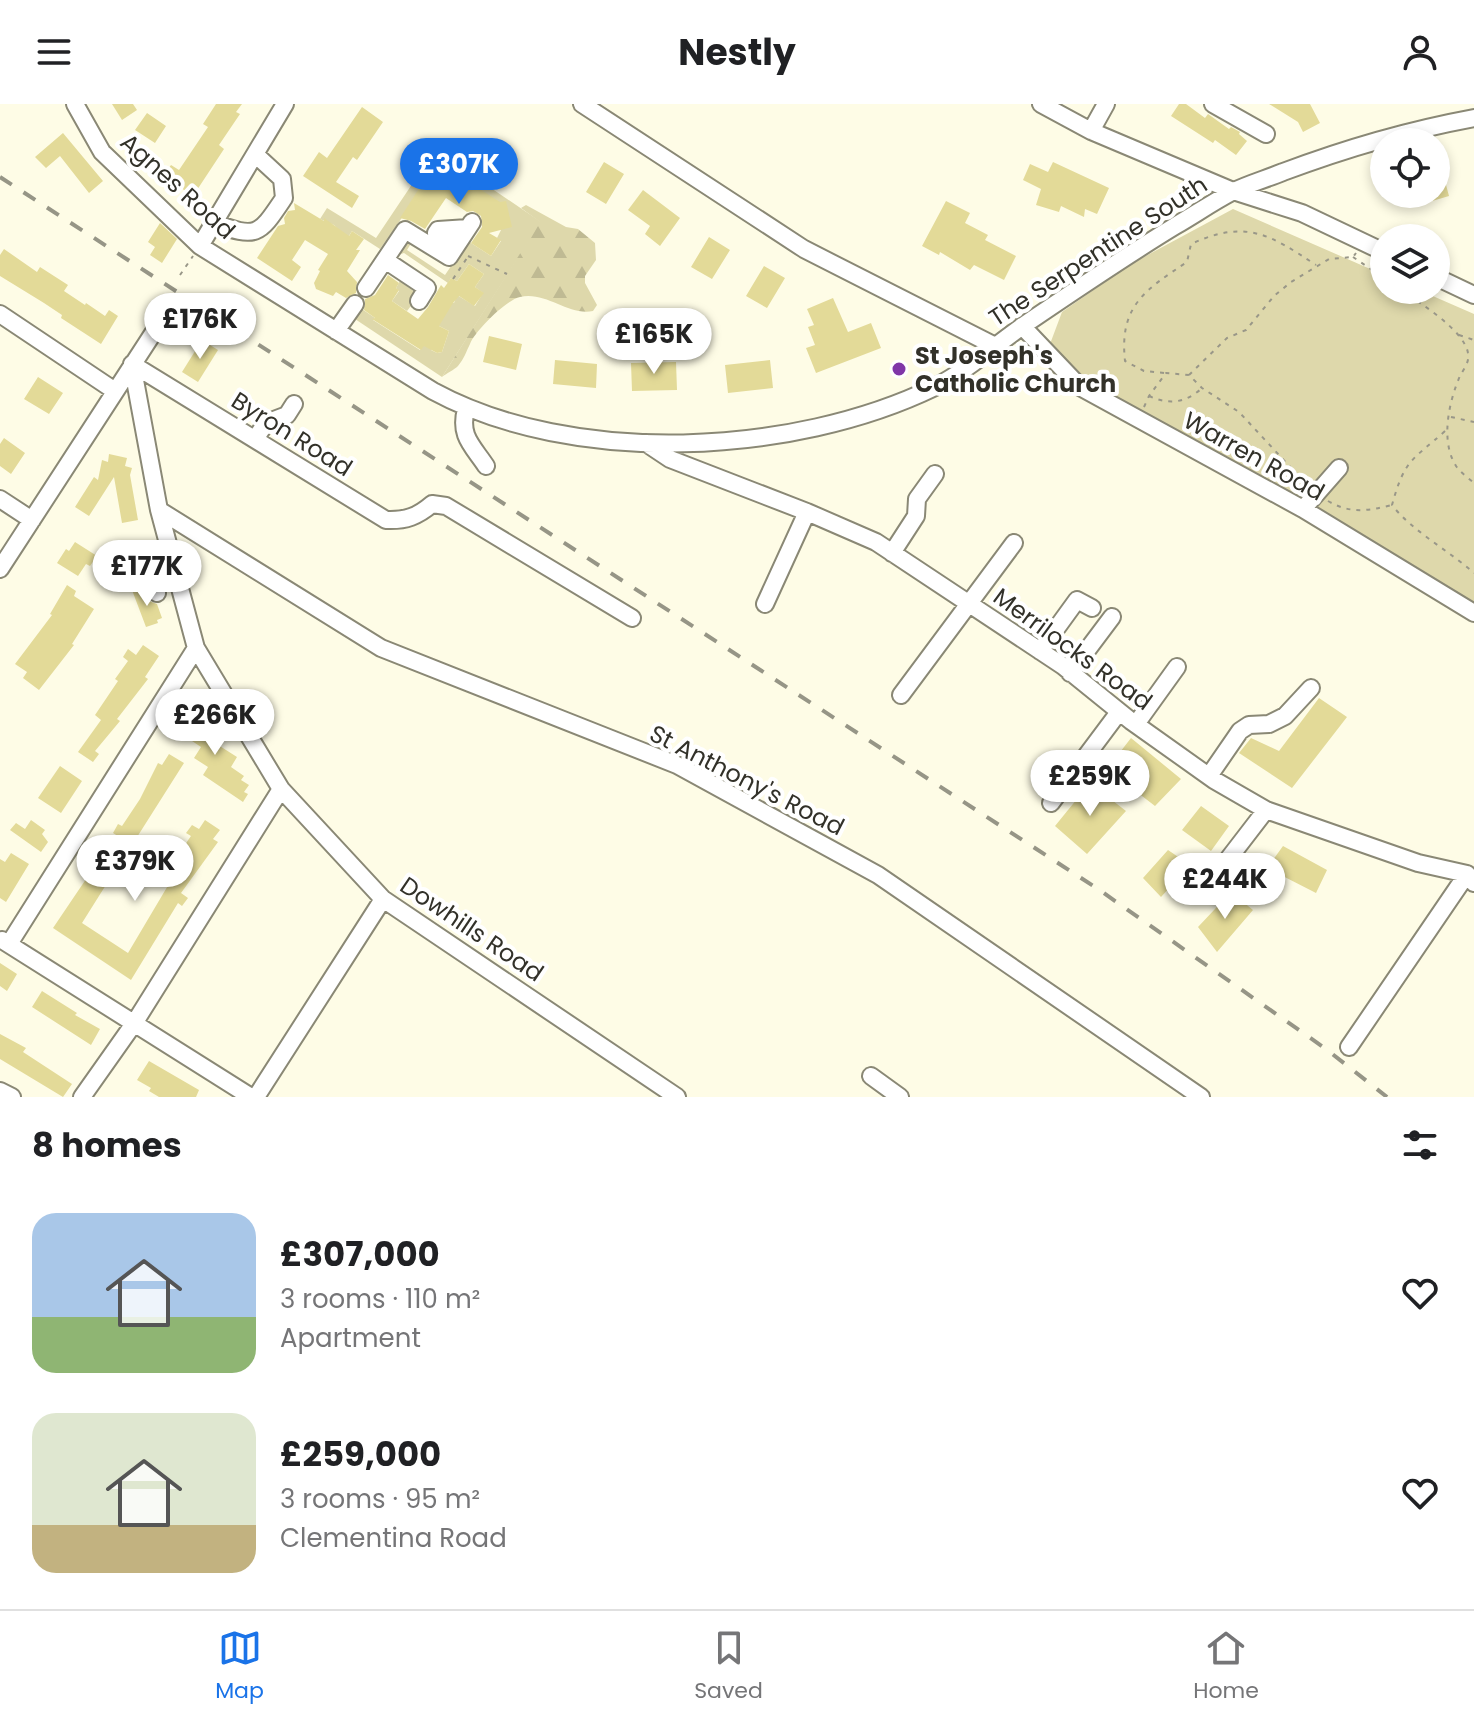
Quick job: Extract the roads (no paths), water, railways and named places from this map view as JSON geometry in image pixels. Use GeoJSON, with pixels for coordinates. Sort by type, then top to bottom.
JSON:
{"type":"FeatureCollection","features":[{"type":"Feature","properties":{"kind":"street","name":"Agnes Road"},"geometry":{"type":"LineString","coordinates":[[75,104],[102,152],[200,246],[307,312]]}},
{"type":"Feature","properties":{"kind":"street"},"geometry":{"type":"LineString","coordinates":[[200,246],[285,104]]}},
{"type":"Feature","properties":{"kind":"street"},"geometry":{"type":"LineString","coordinates":[[582,104],[804,249],[995,346]]}},
{"type":"Feature","properties":{"kind":"street"},"geometry":{"type":"LineString","coordinates":[[1041,104],[1091,131],[1233,191],[1302,213],[1370,245]]}},
{"type":"Feature","properties":{"kind":"street"},"geometry":{"type":"LineString","coordinates":[[1091,131],[1106,104]]}},
{"type":"Feature","properties":{"kind":"street"},"geometry":{"type":"LineString","coordinates":[[1213,104],[1266,134]]}},
{"type":"Feature","properties":{"kind":"street","name":"The Serpentine South"},"geometry":{"type":"LineString","coordinates":[[307,312],[466,409],[519,426],[580,438],[645,443],[742,439],[840,423],[936,386],[981,359],[1022,326],[1121,259],[1233,191],[1325,156],[1474,118]]}},
{"type":"Feature","properties":{"kind":"street"},"geometry":{"type":"LineString","coordinates":[[214,223],[240,232],[255,232],[265,225],[284,198],[282,179],[255,154]]}},
{"type":"Feature","properties":{"kind":"street"},"geometry":{"type":"LineString","coordinates":[[366,288],[405,230],[449,257],[463,250],[470,225],[438,230],[436,233],[463,250]]}},
{"type":"Feature","properties":{"kind":"street"},"geometry":{"type":"LineString","coordinates":[[385,260],[427,288],[419,301]]}},
{"type":"Feature","properties":{"kind":"street"},"geometry":{"type":"LineString","coordinates":[[1450,284],[1474,295]]}},
{"type":"Feature","properties":{"kind":"street"},"geometry":{"type":"LineString","coordinates":[[336,331],[355,304]]}},
{"type":"Feature","properties":{"kind":"street"},"geometry":{"type":"LineString","coordinates":[[0,314],[115,391]]}},
{"type":"Feature","properties":{"kind":"street"},"geometry":{"type":"LineString","coordinates":[[0,569],[163,318]]}},
{"type":"Feature","properties":{"kind":"street","name":"Warren Road"},"geometry":{"type":"LineString","coordinates":[[1022,326],[1080,387],[1303,509],[1474,613]]}},
{"type":"Feature","properties":{"kind":"street","name":"Byron Road"},"geometry":{"type":"LineString","coordinates":[[132,364],[386,520],[402,521],[420,515],[432,504],[446,506],[632,618]]}},
{"type":"Feature","properties":{"kind":"street","name":"Dowhills Road"},"geometry":{"type":"LineString","coordinates":[[132,364],[159,510],[196,648],[281,789],[383,899],[677,1097]]}},
{"type":"Feature","properties":{"kind":"street"},"geometry":{"type":"LineString","coordinates":[[255,439],[266,423],[287,415],[294,404]]}},
{"type":"Feature","properties":{"kind":"street"},"geometry":{"type":"LineString","coordinates":[[466,409],[462,425],[465,435],[486,466]]}},
{"type":"Feature","properties":{"kind":"street","name":"Merrilocks Road"},"geometry":{"type":"LineString","coordinates":[[645,443],[670,459],[876,542],[1040,651],[1209,776],[1266,810],[1470,879]]}},
{"type":"Feature","properties":{"kind":"street"},"geometry":{"type":"LineString","coordinates":[[1303,509],[1339,468]]}},
{"type":"Feature","properties":{"kind":"street"},"geometry":{"type":"LineString","coordinates":[[892,553],[916,516],[917,499],[935,474]]}},
{"type":"Feature","properties":{"kind":"street"},"geometry":{"type":"LineString","coordinates":[[0,499],[32,520]]}},
{"type":"Feature","properties":{"kind":"street","name":"St Anthony's Road"},"geometry":{"type":"LineString","coordinates":[[159,510],[381,648],[677,765],[878,875],[1201,1097]]}},
{"type":"Feature","properties":{"kind":"street"},"geometry":{"type":"LineString","coordinates":[[765,604],[807,512]]}},
{"type":"Feature","properties":{"kind":"street"},"geometry":{"type":"LineString","coordinates":[[901,695],[1014,543]]}},
{"type":"Feature","properties":{"kind":"street"},"geometry":{"type":"LineString","coordinates":[[157,593],[153,575],[174,565]]}},
{"type":"Feature","properties":{"kind":"street"},"geometry":{"type":"LineString","coordinates":[[1040,651],[1077,600],[1092,608]]}},
{"type":"Feature","properties":{"kind":"street"},"geometry":{"type":"LineString","coordinates":[[1070,673],[1112,617]]}},
{"type":"Feature","properties":{"kind":"street"},"geometry":{"type":"LineString","coordinates":[[196,648],[5,941],[253,1097],[383,899]]}},
{"type":"Feature","properties":{"kind":"street"},"geometry":{"type":"LineString","coordinates":[[1136,724],[1177,667]]}},
{"type":"Feature","properties":{"kind":"street"},"geometry":{"type":"LineString","coordinates":[[1209,776],[1240,731],[1249,725],[1269,724],[1285,716],[1311,688]]}},
{"type":"Feature","properties":{"kind":"street"},"geometry":{"type":"LineString","coordinates":[[1051,803],[1119,712]]}},
{"type":"Feature","properties":{"kind":"street"},"geometry":{"type":"LineString","coordinates":[[82,1097],[135,1022],[281,789]]}},
{"type":"Feature","properties":{"kind":"street"},"geometry":{"type":"LineString","coordinates":[[1216,875],[1266,810]]}},
{"type":"Feature","properties":{"kind":"street"},"geometry":{"type":"LineString","coordinates":[[1349,1047],[1470,879]]}},
{"type":"Feature","properties":{"kind":"street"},"geometry":{"type":"LineString","coordinates":[[871,1076],[900,1097]]}},
{"type":"Feature","properties":{"kind":"street"},"geometry":{"type":"LineString","coordinates":[[0,1091],[12,1097]]}},
{"type":"Feature","properties":{"kind":"railway"},"geometry":{"type":"LineString","coordinates":[[0,177],[1098,889],[1326,1049],[1387,1097]]}},
{"type":"Feature","properties":{"kind":"place","name":"St Joseph's Catholic Church"},"geometry":{"type":"Point","coordinates":[899,369]}}]}
